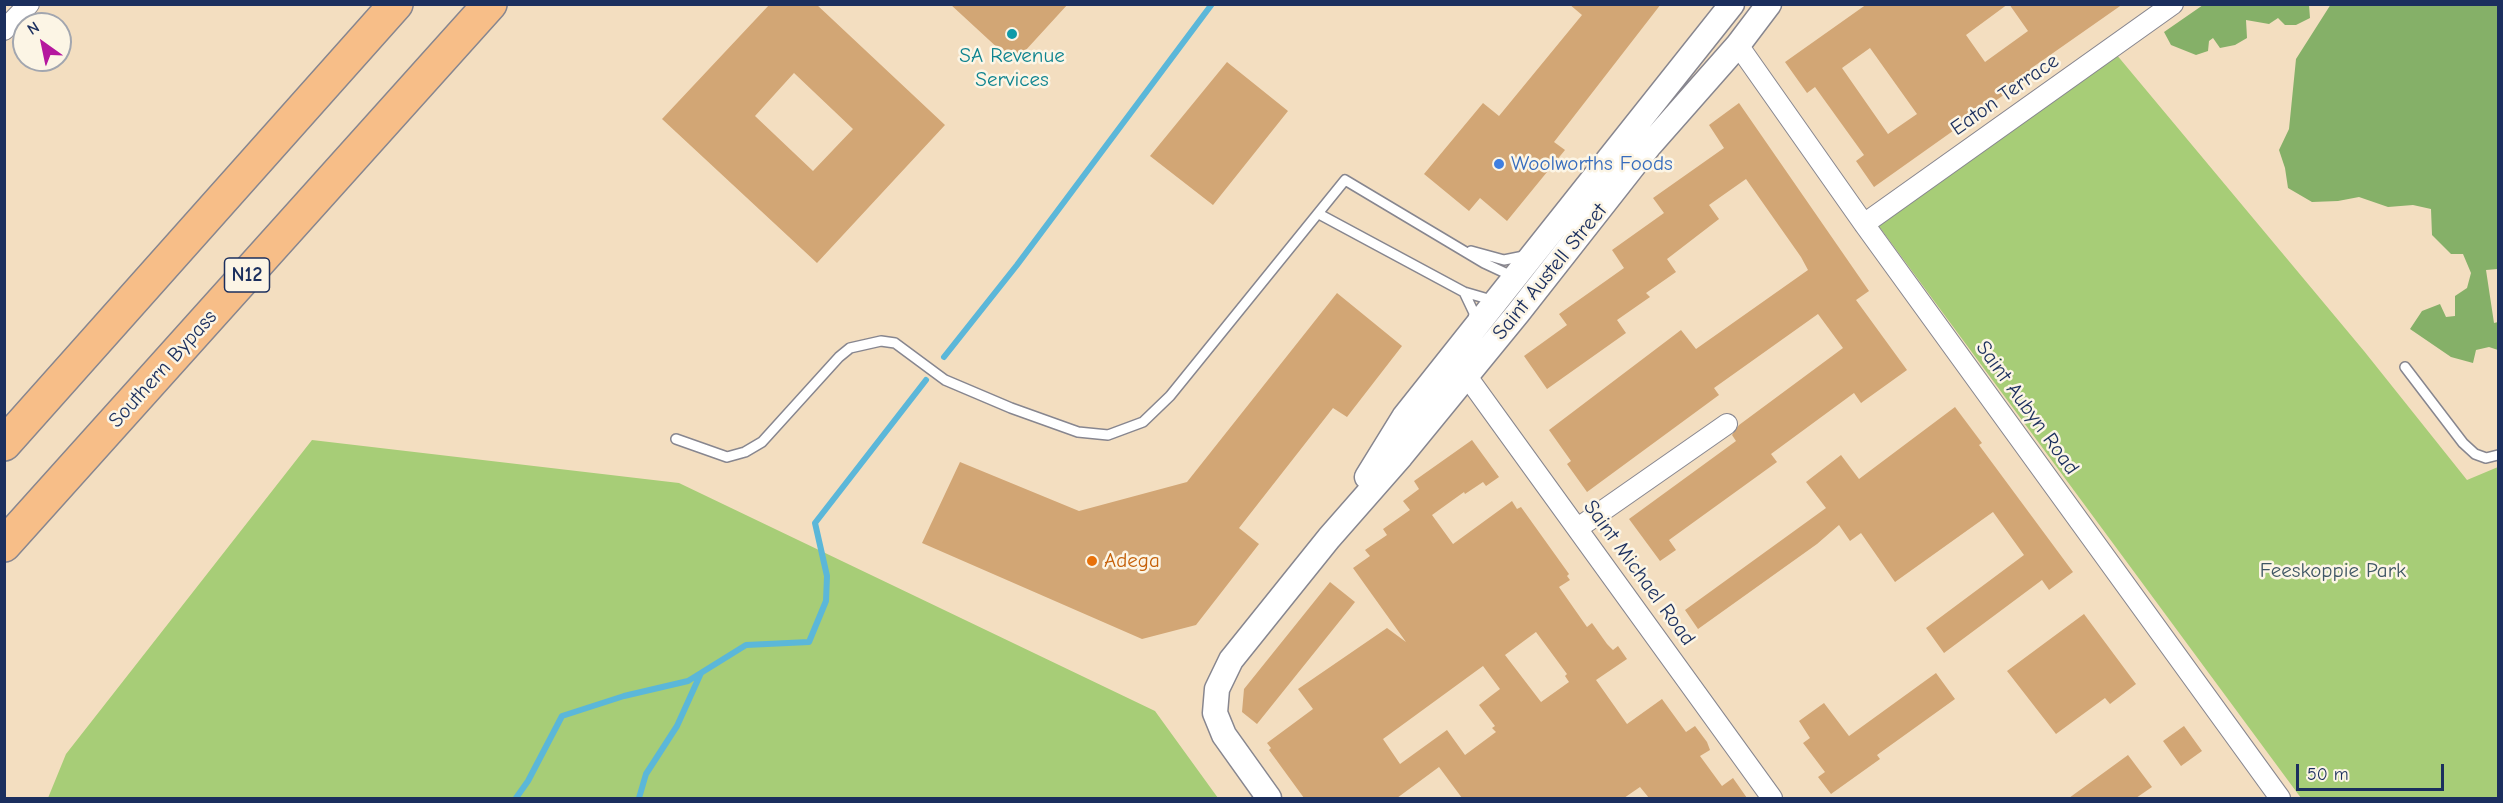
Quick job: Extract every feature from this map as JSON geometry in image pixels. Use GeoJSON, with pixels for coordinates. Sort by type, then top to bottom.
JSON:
{"type":"FeatureCollection","features":[{"type":"Feature","properties":{"kind":"highway"},"geometry":{"type":"LineString","coordinates":[[4,444],[396,4]]}},
{"type":"Feature","properties":{"kind":"highway","name":"Southern Bypass"},"geometry":{"type":"LineString","coordinates":[[4,546],[490,4]]}},
{"type":"Feature","properties":{"kind":"street"},"geometry":{"type":"LineString","coordinates":[[4,30],[28,4]]}},
{"type":"Feature","properties":{"kind":"street","name":"Saint Austell Street"},"geometry":{"type":"LineString","coordinates":[[1526,283],[1555,230],[1732,4]]}},
{"type":"Feature","properties":{"kind":"street","name":"Saint Austell Street"},"geometry":{"type":"LineString","coordinates":[[1269,798],[1224,735],[1215,713],[1217,689],[1231,660],[1329,538],[1401,456],[1466,375],[1508,307],[1526,283],[1738,45],[1769,4]]}},
{"type":"Feature","properties":{"kind":"street","name":"Eaton Terrace"},"geometry":{"type":"LineString","coordinates":[[1864,224],[2173,4]]}},
{"type":"Feature","properties":{"kind":"street","name":"Saint Aubyn Road"},"geometry":{"type":"LineString","coordinates":[[1738,45],[1864,224],[2280,798]]}},
{"type":"Feature","properties":{"kind":"street","name":"Saint Austell Street"},"geometry":{"type":"LineString","coordinates":[[1329,538],[1404,417],[1457,352],[1508,307]]}},
{"type":"Feature","properties":{"kind":"street","name":"Saint Michael Road"},"geometry":{"type":"LineString","coordinates":[[1466,375],[1772,798]]}},
{"type":"Feature","properties":{"kind":"street"},"geometry":{"type":"LineString","coordinates":[[1578,528],[1727,424]]}},
{"type":"Feature","properties":{"kind":"lane"},"geometry":{"type":"LineString","coordinates":[[676,439],[727,458],[745,452],[762,442],[819,377],[850,348],[881,341],[895,343],[945,380],[1011,408],[1078,432],[1108,435],[1143,422],[1170,396],[1345,180],[1484,263],[1526,283]]}},
{"type":"Feature","properties":{"kind":"lane"},"geometry":{"type":"LineString","coordinates":[[1319,214],[1464,292],[1508,307]]}},
{"type":"Feature","properties":{"kind":"lane"},"geometry":{"type":"LineString","coordinates":[[1455,245],[1497,259],[1520,259],[1538,248],[1555,230]]}},
{"type":"Feature","properties":{"kind":"lane"},"geometry":{"type":"LineString","coordinates":[[1457,352],[1473,320],[1474,313],[1464,292]]}},
{"type":"Feature","properties":{"kind":"lane"},"geometry":{"type":"LineString","coordinates":[[2405,367],[2463,443],[2475,454],[2486,458],[2499,455]]}},
{"type":"Feature","properties":{"kind":"green space"},"geometry":{"type":"Polygon","coordinates":[[[2331,4],[2498,5],[2498,269],[2486,270],[2494,323],[2498,322],[2498,350],[2489,347],[2476,350],[2473,363],[2451,357],[2410,329],[2422,311],[2440,304],[2446,317],[2455,316],[2455,296],[2467,288],[2471,273],[2463,254],[2451,254],[2432,235],[2431,209],[2413,205],[2388,207],[2359,197],[2312,202],[2288,188],[2279,150],[2289,129],[2296,59],[2331,4]]]}},
{"type":"Feature","properties":{"kind":"green space"},"geometry":{"type":"Polygon","coordinates":[[[2203,5],[2309,5],[2310,18],[2296,25],[2285,25],[2278,18],[2269,24],[2246,20],[2247,38],[2235,45],[2220,48],[2213,38],[2209,41],[2208,51],[2196,55],[2171,45],[2164,32],[2203,5]]]}},
{"type":"Feature","properties":{"kind":"green space","name":"Feeskoppie Park"},"geometry":{"type":"Polygon","coordinates":[[[2116,54],[2364,351],[2467,480],[2498,467],[2498,798],[2301,798],[1878,225],[2116,54]]]}},
{"type":"Feature","properties":{"kind":"green space"},"geometry":{"type":"Polygon","coordinates":[[[312,440],[679,483],[1155,711],[1218,798],[48,798],[66,754],[312,440]]]}},
{"type":"Feature","properties":{"kind":"building"},"geometry":{"type":"Polygon","coordinates":[[[770,4],[816,4],[945,125],[817,263],[662,119],[770,4]],[[794,73],[755,116],[813,171],[853,129],[794,73]]]}},
{"type":"Feature","properties":{"kind":"building","name":"SA Revenue Services"},"geometry":{"type":"Polygon","coordinates":[[[950,4],[1068,4],[1014,63],[950,4]]]}},
{"type":"Feature","properties":{"kind":"building"},"geometry":{"type":"Polygon","coordinates":[[[1569,4],[1661,4],[1554,142],[1565,150],[1507,221],[1480,198],[1469,211],[1424,174],[1483,103],[1499,116],[1582,15],[1569,4]]]}},
{"type":"Feature","properties":{"kind":"building"},"geometry":{"type":"Polygon","coordinates":[[[1867,4],[2008,4],[1966,35],[1985,62],[2028,31],[2009,4],[2123,4],[2033,67],[2036,72],[1874,187],[1856,161],[1864,155],[1815,87],[1807,93],[1785,62],[1867,4]],[[1870,48],[1842,68],[1888,134],[1917,114],[1870,48]]]}},
{"type":"Feature","properties":{"kind":"building"},"geometry":{"type":"Polygon","coordinates":[[[1227,62],[1288,111],[1213,205],[1150,156],[1227,62]]]}},
{"type":"Feature","properties":{"kind":"building"},"geometry":{"type":"Polygon","coordinates":[[[1739,103],[1869,291],[1856,300],[1907,370],[1861,403],[1854,393],[1771,454],[1777,462],[1669,540],[1676,550],[1660,561],[1629,519],[1736,441],[1732,435],[1739,425],[1843,348],[1818,314],[1714,388],[1719,395],[1587,492],[1567,464],[1571,461],[1549,430],[1681,330],[1696,349],[1808,270],[1801,257],[1746,179],[1709,205],[1719,219],[1667,259],[1676,272],[1646,293],[1650,297],[1617,320],[1626,333],[1547,389],[1524,356],[1567,325],[1559,314],[1624,268],[1612,250],[1664,213],[1653,198],[1724,148],[1709,125],[1739,103]]]}},
{"type":"Feature","properties":{"kind":"building"},"geometry":{"type":"Polygon","coordinates":[[[1337,293],[1402,346],[1347,417],[1333,408],[1239,528],[1259,544],[1196,625],[1142,639],[922,543],[960,462],[1079,511],[1187,482],[1337,293]]]}},
{"type":"Feature","properties":{"kind":"building"},"geometry":{"type":"Polygon","coordinates":[[[1955,407],[1982,443],[1979,445],[2073,572],[2049,590],[2042,580],[1944,653],[1926,628],[2024,555],[1993,512],[1895,582],[1861,533],[1850,541],[1839,525],[1817,544],[1698,629],[1685,610],[1826,508],[1806,482],[1841,455],[1859,479],[1955,407]]]}},
{"type":"Feature","properties":{"kind":"building"},"geometry":{"type":"Polygon","coordinates":[[[1472,440],[1499,477],[1486,486],[1483,482],[1465,494],[1464,492],[1432,515],[1453,544],[1512,501],[1517,509],[1521,507],[1569,574],[1567,576],[1570,580],[1559,587],[1587,627],[1592,623],[1607,644],[1613,650],[1618,646],[1627,659],[1596,680],[1627,724],[1662,699],[1686,732],[1695,726],[1707,742],[1710,750],[1700,756],[1722,786],[1733,778],[1747,798],[1649,798],[1640,787],[1624,798],[1462,798],[1439,767],[1397,798],[1304,798],[1269,750],[1271,748],[1267,743],[1313,709],[1298,689],[1387,628],[1406,642],[1353,568],[1370,556],[1365,550],[1387,535],[1383,529],[1410,510],[1403,501],[1419,489],[1414,481],[1472,440]],[[1536,632],[1505,655],[1541,702],[1569,682],[1565,676],[1567,674],[1536,632]],[[1483,666],[1383,739],[1400,764],[1447,730],[1465,755],[1496,732],[1492,728],[1495,726],[1479,705],[1500,689],[1483,666]]]}},
{"type":"Feature","properties":{"kind":"building"},"geometry":{"type":"Polygon","coordinates":[[[1330,582],[1355,602],[1257,724],[1242,712],[1244,689],[1330,582]]]}},
{"type":"Feature","properties":{"kind":"building"},"geometry":{"type":"Polygon","coordinates":[[[2084,614],[2136,684],[2110,704],[2105,698],[2056,734],[2007,671],[2084,614]]]}},
{"type":"Feature","properties":{"kind":"building"},"geometry":{"type":"Polygon","coordinates":[[[1936,673],[1955,699],[1877,755],[1880,759],[1831,794],[1818,777],[1825,772],[1803,743],[1810,738],[1799,721],[1824,703],[1849,736],[1936,673]]]}},
{"type":"Feature","properties":{"kind":"building"},"geometry":{"type":"Polygon","coordinates":[[[2184,726],[2202,751],[2181,766],[2163,741],[2184,726]]]}},
{"type":"Feature","properties":{"kind":"building"},"geometry":{"type":"Polygon","coordinates":[[[2128,755],[2152,787],[2136,798],[2069,798],[2128,755]]]}},
{"type":"Feature","properties":{"kind":"waterway"},"geometry":{"type":"LineString","coordinates":[[944,357],[1017,265],[1212,4]]}},
{"type":"Feature","properties":{"kind":"waterway"},"geometry":{"type":"LineString","coordinates":[[516,798],[528,781],[562,716],[624,696],[688,681],[746,645],[809,642],[826,601],[827,576],[815,523],[926,380]]}},
{"type":"Feature","properties":{"kind":"waterway"},"geometry":{"type":"LineString","coordinates":[[639,798],[646,774],[677,726],[701,673]]}},
{"type":"Feature","properties":{"kind":"place","name":"SA Revenue Services"},"geometry":{"type":"Point","coordinates":[1012,34]}},
{"type":"Feature","properties":{"kind":"place","name":"Woolworths Foods"},"geometry":{"type":"Point","coordinates":[1499,164]}},
{"type":"Feature","properties":{"kind":"place","name":"Adega"},"geometry":{"type":"Point","coordinates":[1092,561]}}]}
